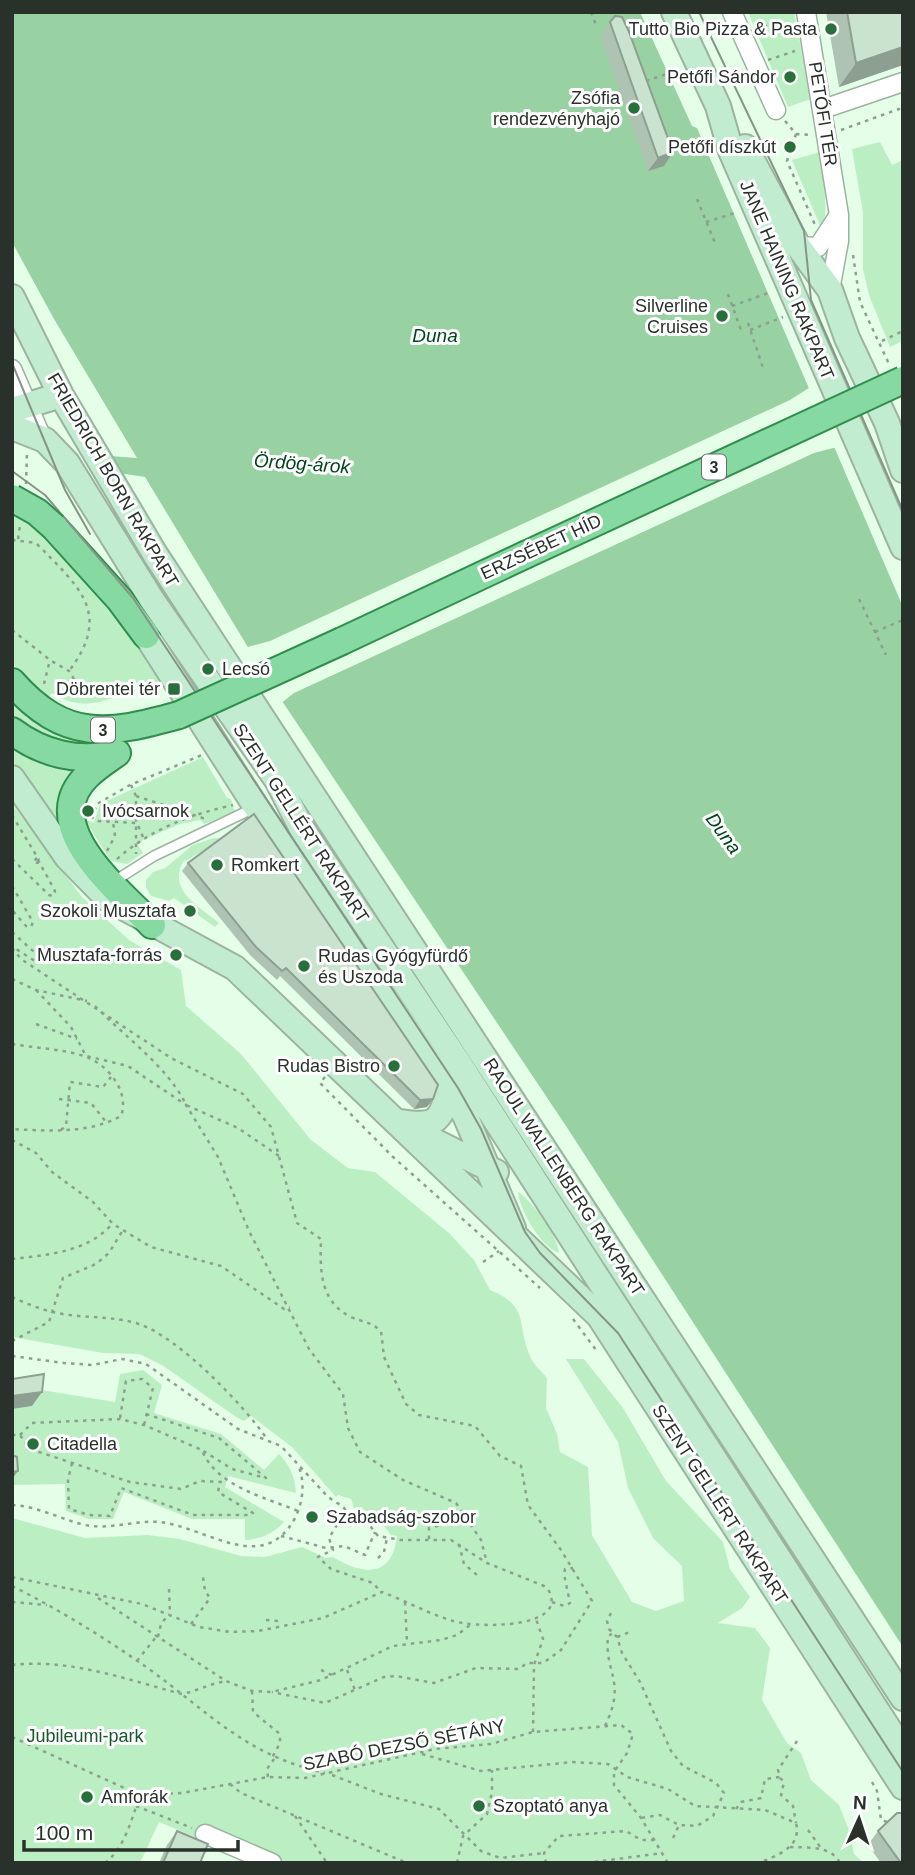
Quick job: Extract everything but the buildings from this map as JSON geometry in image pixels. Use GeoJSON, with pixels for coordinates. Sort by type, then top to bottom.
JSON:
{"type":"FeatureCollection","features":[{"type":"Feature","properties":{"kind":"main road","name":"JANE HAINING RAKPART"},"geometry":{"type":"LineString","coordinates":[[674,12],[718,106],[731,151],[903,547]]}},
{"type":"Feature","properties":{"kind":"main road"},"geometry":{"type":"LineString","coordinates":[[718,106],[737,132],[798,246],[830,290],[847,338],[903,445]]}},
{"type":"Feature","properties":{"kind":"main road","name":"FRIEDRICH BORN RAKPART"},"geometry":{"type":"LineString","coordinates":[[12,297],[61,395],[155,554],[222,658]]}},
{"type":"Feature","properties":{"kind":"main road","name":"ERZSÉBET HÍD"},"geometry":{"type":"LineString","coordinates":[[180,715],[897,375]]}},
{"type":"Feature","properties":{"kind":"main road"},"geometry":{"type":"LineString","coordinates":[[21,407],[61,395]]}},
{"type":"Feature","properties":{"kind":"main road","name":"SZENT GELLÉRT RAKPART"},"geometry":{"type":"LineString","coordinates":[[12,427],[42,438],[55,447],[67,463],[152,600],[277,780],[302,829],[458,1062],[903,1751]]}},
{"type":"Feature","properties":{"kind":"main road"},"geometry":{"type":"LineString","coordinates":[[895,427],[903,470]]}},
{"type":"Feature","properties":{"kind":"main road"},"geometry":{"type":"LineString","coordinates":[[12,498],[37,512],[54,527],[120,600],[146,635]]}},
{"type":"Feature","properties":{"kind":"main road","name":"SZENT GELLÉRT RAKPART"},"geometry":{"type":"LineString","coordinates":[[146,635],[249,805],[470,1125],[489,1169],[508,1244]]}},
{"type":"Feature","properties":{"kind":"main road","name":"RAOUL WALLENBERG RAKPART"},"geometry":{"type":"LineString","coordinates":[[222,658],[560,1170],[903,1698]]}},
{"type":"Feature","properties":{"kind":"main road","name":"3"},"geometry":{"type":"LineString","coordinates":[[12,682],[50,717],[81,728],[117,730],[180,715]]}},
{"type":"Feature","properties":{"kind":"main road","name":"3"},"geometry":{"type":"LineString","coordinates":[[12,731],[35,745],[60,754],[97,758],[117,753],[155,733],[180,715]]}},
{"type":"Feature","properties":{"kind":"main road"},"geometry":{"type":"LineString","coordinates":[[117,753],[87,775],[71,805],[73,834],[152,925]]}},
{"type":"Feature","properties":{"kind":"main road","name":"SZENT GELLÉRT RAKPART"},"geometry":{"type":"LineString","coordinates":[[12,778],[42,824],[89,881],[116,905],[235,968],[397,1121],[508,1244],[599,1316],[903,1787]]}},
{"type":"Feature","properties":{"kind":"main road"},"geometry":{"type":"LineString","coordinates":[[397,1121],[423,1124],[437,1120],[443,1112],[448,1091]]}},
{"type":"Feature","properties":{"kind":"main road","name":"SZENT GELLÉRT RAKPART"},"geometry":{"type":"LineString","coordinates":[[397,1121],[519,1182],[548,1204]]}},
{"type":"Feature","properties":{"kind":"street"},"geometry":{"type":"LineString","coordinates":[[732,12],[776,110]]}},
{"type":"Feature","properties":{"kind":"street","name":"PETŐFI TÉR"},"geometry":{"type":"LineString","coordinates":[[806,12],[839,215],[839,241],[830,290]]}},
{"type":"Feature","properties":{"kind":"street"},"geometry":{"type":"LineString","coordinates":[[822,109],[903,82]]}},
{"type":"Feature","properties":{"kind":"street"},"geometry":{"type":"LineString","coordinates":[[798,246],[818,247],[839,215]]}},
{"type":"Feature","properties":{"kind":"street"},"geometry":{"type":"LineString","coordinates":[[12,369],[21,407],[42,438]]}},
{"type":"Feature","properties":{"kind":"street"},"geometry":{"type":"LineString","coordinates":[[205,1833],[272,1863]]}},
{"type":"Feature","properties":{"kind":"lane"},"geometry":{"type":"LineString","coordinates":[[110,875],[136,868],[249,805]]}},
{"type":"Feature","properties":{"kind":"lane"},"geometry":{"type":"LineString","coordinates":[[599,1316],[632,1354],[903,1772]]}},
{"type":"Feature","properties":{"kind":"path"},"geometry":{"type":"LineString","coordinates":[[590,12],[596,25]]}},
{"type":"Feature","properties":{"kind":"path"},"geometry":{"type":"LineString","coordinates":[[755,65],[812,45]]}},
{"type":"Feature","properties":{"kind":"path"},"geometry":{"type":"LineString","coordinates":[[640,83],[676,71]]}},
{"type":"Feature","properties":{"kind":"path"},"geometry":{"type":"LineString","coordinates":[[840,131],[899,109],[903,117]]}},
{"type":"Feature","properties":{"kind":"path","name":"PETŐFI TÉR"},"geometry":{"type":"LineString","coordinates":[[776,110],[796,134],[820,136]]}},
{"type":"Feature","properties":{"kind":"path"},"geometry":{"type":"LineString","coordinates":[[796,134],[787,161],[816,228]]}},
{"type":"Feature","properties":{"kind":"path"},"geometry":{"type":"LineString","coordinates":[[697,200],[715,243]]}},
{"type":"Feature","properties":{"kind":"path"},"geometry":{"type":"LineString","coordinates":[[706,222],[745,209]]}},
{"type":"Feature","properties":{"kind":"path"},"geometry":{"type":"LineString","coordinates":[[853,253],[860,302],[897,375]]}},
{"type":"Feature","properties":{"kind":"path"},"geometry":{"type":"LineString","coordinates":[[732,306],[778,289]]}},
{"type":"Feature","properties":{"kind":"path"},"geometry":{"type":"LineString","coordinates":[[728,295],[742,333]]}},
{"type":"Feature","properties":{"kind":"path"},"geometry":{"type":"LineString","coordinates":[[750,330],[788,315]]}},
{"type":"Feature","properties":{"kind":"path"},"geometry":{"type":"LineString","coordinates":[[748,324],[764,370]]}},
{"type":"Feature","properties":{"kind":"path"},"geometry":{"type":"LineString","coordinates":[[882,341],[903,331]]}},
{"type":"Feature","properties":{"kind":"path"},"geometry":{"type":"LineString","coordinates":[[12,540],[36,543],[89,603],[92,624],[88,639],[69,671]]}},
{"type":"Feature","properties":{"kind":"path"},"geometry":{"type":"LineString","coordinates":[[859,598],[886,655]]}},
{"type":"Feature","properties":{"kind":"path"},"geometry":{"type":"LineString","coordinates":[[875,632],[903,620]]}},
{"type":"Feature","properties":{"kind":"path"},"geometry":{"type":"LineString","coordinates":[[12,630],[50,660],[69,671],[82,692]]}},
{"type":"Feature","properties":{"kind":"path"},"geometry":{"type":"LineString","coordinates":[[47,694],[44,683],[50,660]]}},
{"type":"Feature","properties":{"kind":"path"},"geometry":{"type":"LineString","coordinates":[[137,823],[113,822],[92,817],[102,799],[206,753]]}},
{"type":"Feature","properties":{"kind":"path"},"geometry":{"type":"LineString","coordinates":[[131,785],[136,796],[136,868]]}},
{"type":"Feature","properties":{"kind":"path"},"geometry":{"type":"LineString","coordinates":[[136,796],[194,814]]}},
{"type":"Feature","properties":{"kind":"path"},"geometry":{"type":"LineString","coordinates":[[110,875],[143,837],[194,814],[249,805]]}},
{"type":"Feature","properties":{"kind":"path"},"geometry":{"type":"LineString","coordinates":[[12,815],[39,856],[38,863],[33,862],[37,858],[43,866],[55,891],[53,895],[49,895],[12,859]]}},
{"type":"Feature","properties":{"kind":"path"},"geometry":{"type":"LineString","coordinates":[[100,858],[114,843],[113,822]]}},
{"type":"Feature","properties":{"kind":"path"},"geometry":{"type":"LineString","coordinates":[[137,823],[143,837]]}},
{"type":"Feature","properties":{"kind":"path"},"geometry":{"type":"LineString","coordinates":[[12,886],[30,914],[33,922],[31,927],[12,910]]}},
{"type":"Feature","properties":{"kind":"path"},"geometry":{"type":"LineString","coordinates":[[12,932],[43,960],[35,961],[12,948]]}},
{"type":"Feature","properties":{"kind":"path"},"geometry":{"type":"LineString","coordinates":[[12,948],[21,958],[172,1058],[243,1094],[271,1127],[298,1223],[321,1239],[320,1276],[324,1288],[349,1316],[372,1322],[381,1331],[384,1357],[406,1404],[419,1415],[475,1426],[500,1455],[521,1466],[528,1505],[573,1568],[592,1605],[561,1650],[551,1659],[519,1669],[476,1668],[439,1682],[384,1677],[325,1703],[272,1692],[252,1691],[226,1681],[95,1596]]}},
{"type":"Feature","properties":{"kind":"path"},"geometry":{"type":"LineString","coordinates":[[12,979],[36,990],[91,1002],[180,1091],[218,1157],[249,1231],[290,1307],[309,1349],[343,1394],[348,1428],[363,1456],[403,1480],[456,1503],[481,1540],[488,1563]]}},
{"type":"Feature","properties":{"kind":"path"},"geometry":{"type":"LineString","coordinates":[[12,1129],[61,1130],[107,1123],[121,1116],[125,1104],[120,1085],[86,1056],[60,1013],[36,990]]}},
{"type":"Feature","properties":{"kind":"path"},"geometry":{"type":"LineString","coordinates":[[36,1024],[77,1040]]}},
{"type":"Feature","properties":{"kind":"path"},"geometry":{"type":"LineString","coordinates":[[12,1044],[128,1066],[186,1105],[238,1128],[279,1156]]}},
{"type":"Feature","properties":{"kind":"path"},"geometry":{"type":"LineString","coordinates":[[328,1073],[320,1083],[335,1099],[393,1157],[508,1244],[540,1289]]}},
{"type":"Feature","properties":{"kind":"path"},"geometry":{"type":"LineString","coordinates":[[61,1130],[66,1126],[70,1082],[103,1087],[111,1077]]}},
{"type":"Feature","properties":{"kind":"path"},"geometry":{"type":"LineString","coordinates":[[59,1099],[91,1103],[107,1123]]}},
{"type":"Feature","properties":{"kind":"path"},"geometry":{"type":"LineString","coordinates":[[12,1140],[36,1153],[52,1172],[93,1202],[113,1224],[151,1247],[221,1265],[274,1304],[284,1309],[290,1307]]}},
{"type":"Feature","properties":{"kind":"path"},"geometry":{"type":"LineString","coordinates":[[12,1259],[41,1256],[87,1243],[113,1224]]}},
{"type":"Feature","properties":{"kind":"path"},"geometry":{"type":"LineString","coordinates":[[12,1341],[49,1322],[63,1278],[96,1264],[108,1253],[123,1230]]}},
{"type":"Feature","properties":{"kind":"path"},"geometry":{"type":"LineString","coordinates":[[483,1262],[508,1244]]}},
{"type":"Feature","properties":{"kind":"path"},"geometry":{"type":"LineString","coordinates":[[12,1297],[54,1313],[130,1322],[172,1342],[251,1415],[267,1439]]}},
{"type":"Feature","properties":{"kind":"path"},"geometry":{"type":"LineString","coordinates":[[565,1312],[598,1353]]}},
{"type":"Feature","properties":{"kind":"path"},"geometry":{"type":"LineString","coordinates":[[12,1356],[93,1365],[134,1359],[160,1372],[238,1429],[281,1446],[328,1497],[346,1510],[356,1521],[374,1532],[387,1538],[451,1540],[488,1563],[544,1586],[549,1590],[552,1602],[547,1612],[536,1618],[505,1625],[471,1624],[453,1621],[381,1592],[373,1583],[331,1569],[319,1558],[319,1555],[331,1553],[333,1545],[329,1538],[346,1510]]}},
{"type":"Feature","properties":{"kind":"path"},"geometry":{"type":"LineString","coordinates":[[120,1419],[126,1381],[142,1379],[153,1388],[144,1424]]}},
{"type":"Feature","properties":{"kind":"path"},"geometry":{"type":"LineString","coordinates":[[12,1435],[20,1435],[32,1423],[120,1419],[144,1424],[202,1450],[232,1468],[266,1478],[219,1438],[146,1414]]}},
{"type":"Feature","properties":{"kind":"path"},"geometry":{"type":"LineString","coordinates":[[20,1435],[30,1449],[130,1482],[181,1489],[200,1481],[226,1481]]}},
{"type":"Feature","properties":{"kind":"path"},"geometry":{"type":"LineString","coordinates":[[202,1450],[208,1465],[226,1481],[298,1511]]}},
{"type":"Feature","properties":{"kind":"path"},"geometry":{"type":"LineString","coordinates":[[72,1463],[68,1480],[69,1509],[89,1515],[110,1516],[121,1488],[193,1515],[254,1513],[218,1492],[220,1482]]}},
{"type":"Feature","properties":{"kind":"path"},"geometry":{"type":"LineString","coordinates":[[12,1505],[86,1525],[158,1522],[175,1525],[246,1548],[269,1544],[281,1536],[298,1511],[303,1485],[298,1464]]}},
{"type":"Feature","properties":{"kind":"path"},"geometry":{"type":"LineString","coordinates":[[429,1539],[429,1528],[441,1525]]}},
{"type":"Feature","properties":{"kind":"path"},"geometry":{"type":"LineString","coordinates":[[281,1536],[326,1548],[333,1545],[365,1555],[374,1532]]}},
{"type":"Feature","properties":{"kind":"path"},"geometry":{"type":"LineString","coordinates":[[378,1558],[384,1552],[387,1538]]}},
{"type":"Feature","properties":{"kind":"path"},"geometry":{"type":"LineString","coordinates":[[459,1544],[464,1564],[477,1574]]}},
{"type":"Feature","properties":{"kind":"path"},"geometry":{"type":"LineString","coordinates":[[552,1602],[564,1606],[570,1603],[564,1574],[565,1569],[573,1568]]}},
{"type":"Feature","properties":{"kind":"path"},"geometry":{"type":"LineString","coordinates":[[12,1577],[142,1604],[191,1623],[230,1632],[273,1629],[323,1618],[381,1592]]}},
{"type":"Feature","properties":{"kind":"path"},"geometry":{"type":"LineString","coordinates":[[191,1623],[210,1598],[205,1591],[203,1577]]}},
{"type":"Feature","properties":{"kind":"path"},"geometry":{"type":"LineString","coordinates":[[12,1586],[50,1605],[137,1661],[247,1744],[273,1758],[343,1777],[381,1794],[439,1809],[463,1836],[481,1851],[500,1858],[544,1853],[559,1836],[626,1831],[641,1840],[654,1840]]}},
{"type":"Feature","properties":{"kind":"path"},"geometry":{"type":"LineString","coordinates":[[137,1661],[158,1636],[161,1624],[169,1614],[169,1589]]}},
{"type":"Feature","properties":{"kind":"path"},"geometry":{"type":"LineString","coordinates":[[404,1600],[407,1643]]}},
{"type":"Feature","properties":{"kind":"path"},"geometry":{"type":"LineString","coordinates":[[12,1602],[50,1605]]}},
{"type":"Feature","properties":{"kind":"path"},"geometry":{"type":"LineString","coordinates":[[611,1613],[607,1621],[612,1634],[617,1637],[671,1751],[684,1766],[721,1787],[723,1801],[715,1808],[707,1823],[697,1826],[679,1825],[660,1815],[641,1818]]}},
{"type":"Feature","properties":{"kind":"path"},"geometry":{"type":"LineString","coordinates":[[533,1732],[535,1663],[543,1639],[536,1618]]}},
{"type":"Feature","properties":{"kind":"path"},"geometry":{"type":"LineString","coordinates":[[266,1620],[278,1621]]}},
{"type":"Feature","properties":{"kind":"path"},"geometry":{"type":"LineString","coordinates":[[272,1621],[273,1629]]}},
{"type":"Feature","properties":{"kind":"path"},"geometry":{"type":"LineString","coordinates":[[272,1692],[332,1675],[385,1650],[407,1643],[441,1640],[457,1635],[471,1624]]}},
{"type":"Feature","properties":{"kind":"path"},"geometry":{"type":"LineString","coordinates":[[617,1637],[630,1632]]}},
{"type":"Feature","properties":{"kind":"path"},"geometry":{"type":"LineString","coordinates":[[612,1634],[608,1636],[607,1646],[616,1694],[605,1726],[621,1726],[633,1734],[627,1753],[616,1768],[614,1785],[641,1818],[668,1863]]}},
{"type":"Feature","properties":{"kind":"path"},"geometry":{"type":"LineString","coordinates":[[12,1665],[32,1664],[79,1669],[182,1694],[193,1692],[201,1685],[226,1681]]}},
{"type":"Feature","properties":{"kind":"path"},"geometry":{"type":"LineString","coordinates":[[346,1669],[355,1690]]}},
{"type":"Feature","properties":{"kind":"path"},"geometry":{"type":"LineString","coordinates":[[321,1670],[332,1675]]}},
{"type":"Feature","properties":{"kind":"path"},"geometry":{"type":"LineString","coordinates":[[252,1691],[253,1712],[280,1734],[280,1743],[267,1769],[268,1777]]}},
{"type":"Feature","properties":{"kind":"path","name":"SZABÓ DEZSŐ SÉTÁNY"},"geometry":{"type":"LineString","coordinates":[[12,1737],[140,1795],[182,1793],[268,1777],[305,1778],[419,1753],[491,1744],[533,1732],[605,1726]]}},
{"type":"Feature","properties":{"kind":"path"},"geometry":{"type":"LineString","coordinates":[[760,1863],[790,1847],[797,1835],[793,1806],[781,1795],[784,1782],[778,1770],[799,1738]]}},
{"type":"Feature","properties":{"kind":"path"},"geometry":{"type":"LineString","coordinates":[[419,1753],[470,1769],[492,1770],[592,1761],[616,1768],[627,1777],[668,1789],[695,1806],[765,1811],[782,1814],[796,1823]]}},
{"type":"Feature","properties":{"kind":"path"},"geometry":{"type":"LineString","coordinates":[[457,1863],[463,1836],[487,1814],[492,1792],[492,1770]]}},
{"type":"Feature","properties":{"kind":"path"},"geometry":{"type":"LineString","coordinates":[[736,1809],[741,1802],[761,1798],[765,1791],[765,1779],[780,1777]]}},
{"type":"Feature","properties":{"kind":"path"},"geometry":{"type":"LineString","coordinates":[[872,1782],[877,1791],[881,1826]]}},
{"type":"Feature","properties":{"kind":"path"},"geometry":{"type":"LineString","coordinates":[[230,1784],[241,1793],[407,1863]]}},
{"type":"Feature","properties":{"kind":"path"},"geometry":{"type":"LineString","coordinates":[[105,1863],[114,1856],[140,1795]]}},
{"type":"Feature","properties":{"kind":"path"},"geometry":{"type":"LineString","coordinates":[[136,1807],[205,1833]]}},
{"type":"Feature","properties":{"kind":"path"},"geometry":{"type":"LineString","coordinates":[[295,1816],[327,1863]]}},
{"type":"Feature","properties":{"kind":"path"},"geometry":{"type":"LineString","coordinates":[[881,1820],[897,1827]]}},
{"type":"Feature","properties":{"kind":"path"},"geometry":{"type":"LineString","coordinates":[[673,1838],[679,1825]]}},
{"type":"Feature","properties":{"kind":"path"},"geometry":{"type":"LineString","coordinates":[[808,1830],[821,1849]]}},
{"type":"Feature","properties":{"kind":"path"},"geometry":{"type":"LineString","coordinates":[[790,1847],[821,1849],[832,1853],[840,1863]]}},
{"type":"Feature","properties":{"kind":"path"},"geometry":{"type":"LineString","coordinates":[[544,1853],[546,1863]]}},
{"type":"Feature","properties":{"kind":"path"},"geometry":{"type":"LineString","coordinates":[[586,1863],[663,1853]]}},
{"type":"Feature","properties":{"kind":"green space"},"geometry":{"type":"Polygon","coordinates":[[[748,12],[794,12],[811,99],[788,107],[748,12]]]}},
{"type":"Feature","properties":{"kind":"green space"},"geometry":{"type":"Polygon","coordinates":[[[880,142],[892,165],[901,161],[903,164],[903,341],[890,347],[869,295],[863,269],[863,213],[852,149],[880,142]]]}},
{"type":"Feature","properties":{"kind":"green space"},"geometry":{"type":"Polygon","coordinates":[[[823,151],[825,212],[822,230],[792,160],[823,151]]]}},
{"type":"Feature","properties":{"kind":"green space"},"geometry":{"type":"Polygon","coordinates":[[[12,507],[34,523],[76,564],[114,611],[163,682],[144,691],[138,687],[95,703],[75,702],[52,693],[46,700],[12,663],[12,507]]]}},
{"type":"Feature","properties":{"kind":"green space"},"geometry":{"type":"Polygon","coordinates":[[[12,698],[52,730],[74,739],[100,744],[65,744],[42,736],[12,717],[12,698]]]}},
{"type":"Feature","properties":{"kind":"green space"},"geometry":{"type":"Polygon","coordinates":[[[12,744],[76,769],[59,799],[59,831],[12,759],[12,744]]]}},
{"type":"Feature","properties":{"kind":"green space"},"geometry":{"type":"Polygon","coordinates":[[[203,757],[227,798],[231,799],[235,812],[204,824],[200,820],[180,824],[143,840],[138,845],[143,853],[127,864],[111,861],[86,820],[94,823],[100,804],[203,757]]]}},
{"type":"Feature","properties":{"kind":"green space","name":"Jubileumi-park"},"geometry":{"type":"Polygon","coordinates":[[[12,804],[82,897],[129,940],[181,970],[186,1006],[241,1054],[311,1140],[348,1168],[375,1172],[450,1234],[474,1260],[490,1290],[503,1296],[517,1309],[531,1359],[547,1378],[546,1408],[557,1434],[560,1452],[588,1467],[592,1535],[632,1602],[656,1611],[684,1601],[682,1566],[653,1538],[628,1488],[618,1442],[566,1359],[584,1359],[623,1408],[666,1481],[723,1542],[730,1569],[750,1597],[742,1608],[718,1623],[755,1628],[770,1648],[762,1700],[787,1743],[801,1753],[811,1780],[839,1805],[850,1833],[854,1854],[864,1863],[258,1863],[159,1822],[140,1863],[12,1863],[12,1518],[85,1538],[148,1535],[180,1539],[241,1556],[265,1557],[302,1547],[326,1558],[333,1557],[364,1569],[374,1569],[389,1560],[397,1536],[391,1535],[377,1517],[354,1508],[351,1499],[338,1495],[336,1497],[292,1447],[251,1416],[244,1421],[236,1417],[162,1365],[139,1354],[103,1353],[12,1337],[12,804]]]}},
{"type":"Feature","properties":{"kind":"green space"},"geometry":{"type":"Polygon","coordinates":[[[219,838],[224,847],[217,854],[203,851],[183,862],[179,881],[188,897],[219,923],[215,927],[174,898],[169,901],[151,896],[146,887],[146,880],[153,872],[165,868],[193,845],[219,838]]]}},
{"type":"Feature","properties":{"kind":"green space"},"geometry":{"type":"Polygon","coordinates":[[[518,1192],[544,1220],[555,1238],[559,1253],[545,1244],[539,1236],[523,1209],[518,1192]]]}},
{"type":"Feature","properties":{"kind":"green space"},"geometry":{"type":"Polygon","coordinates":[[[143,1370],[162,1385],[154,1413],[221,1434],[264,1470],[279,1454],[283,1458],[291,1472],[296,1493],[228,1476],[225,1487],[284,1522],[276,1530],[245,1540],[245,1519],[192,1519],[124,1492],[113,1519],[89,1519],[66,1511],[65,1484],[12,1485],[12,1409],[32,1406],[35,1389],[115,1402],[120,1374],[143,1370]]]}},
{"type":"Feature","properties":{"kind":"water","name":"Duna"},"geometry":{"type":"Polygon","coordinates":[[[12,12],[640,12],[692,126],[697,128],[903,607],[903,1647],[568,1129],[266,677],[145,477],[119,473],[110,456],[137,458],[54,319],[12,242],[12,12]]]}},
{"type":"Feature","properties":{"kind":"pier"},"geometry":{"type":"Polygon","coordinates":[[[812,386],[837,447],[814,453],[294,693],[280,704],[244,648],[270,641],[790,400],[812,386]]]}},
{"type":"Feature","properties":{"kind":"tram line"},"geometry":{"type":"LineString","coordinates":[[699,12],[804,231],[811,300],[903,511]]}},
{"type":"Feature","properties":{"kind":"tram line"},"geometry":{"type":"LineString","coordinates":[[12,363],[65,490],[90,534]]}},
{"type":"Feature","properties":{"kind":"tram line"},"geometry":{"type":"LineString","coordinates":[[12,471],[45,495],[133,598],[458,1088],[481,1129],[525,1232],[540,1253],[618,1333],[903,1772]]}},
{"type":"Feature","properties":{"kind":"place","name":"Tutto Bio Pizza & Pasta"},"geometry":{"type":"Point","coordinates":[831,29]}},
{"type":"Feature","properties":{"kind":"place","name":"Petőfi Sándor"},"geometry":{"type":"Point","coordinates":[790,77]}},
{"type":"Feature","properties":{"kind":"place","name":"Zsófia rendezvényhajó"},"geometry":{"type":"Point","coordinates":[634,108]}},
{"type":"Feature","properties":{"kind":"place","name":"Petőfi díszkút"},"geometry":{"type":"Point","coordinates":[790,147]}},
{"type":"Feature","properties":{"kind":"place","name":"Silverline Cruises"},"geometry":{"type":"Point","coordinates":[722,316]}},
{"type":"Feature","properties":{"kind":"place","name":"Lecsó"},"geometry":{"type":"Point","coordinates":[208,669]}},
{"type":"Feature","properties":{"kind":"place","name":"Döbrentei tér"},"geometry":{"type":"Point","coordinates":[174,689]}},
{"type":"Feature","properties":{"kind":"place","name":"Ivócsarnok"},"geometry":{"type":"Point","coordinates":[88,811]}},
{"type":"Feature","properties":{"kind":"place","name":"Romkert"},"geometry":{"type":"Point","coordinates":[217,865]}},
{"type":"Feature","properties":{"kind":"place","name":"Szokoli Musztafa"},"geometry":{"type":"Point","coordinates":[190,911]}},
{"type":"Feature","properties":{"kind":"place","name":"Musztafa-forrás"},"geometry":{"type":"Point","coordinates":[176,955]}},
{"type":"Feature","properties":{"kind":"place","name":"Rudas Gyógyfürdő és Uszoda"},"geometry":{"type":"Point","coordinates":[304,966]}},
{"type":"Feature","properties":{"kind":"place","name":"Rudas Bistro"},"geometry":{"type":"Point","coordinates":[394,1066]}},
{"type":"Feature","properties":{"kind":"place","name":"Citadella"},"geometry":{"type":"Point","coordinates":[33,1444]}},
{"type":"Feature","properties":{"kind":"place","name":"Szabadság-szobor"},"geometry":{"type":"Point","coordinates":[312,1517]}},
{"type":"Feature","properties":{"kind":"place","name":"Amforák"},"geometry":{"type":"Point","coordinates":[87,1797]}},
{"type":"Feature","properties":{"kind":"place","name":"Szoptató anya"},"geometry":{"type":"Point","coordinates":[479,1806]}},
{"type":"Feature","properties":{"kind":"water label","name":"Ördög-árok"},"geometry":{"type":"Point","coordinates":[302,463]}}]}
